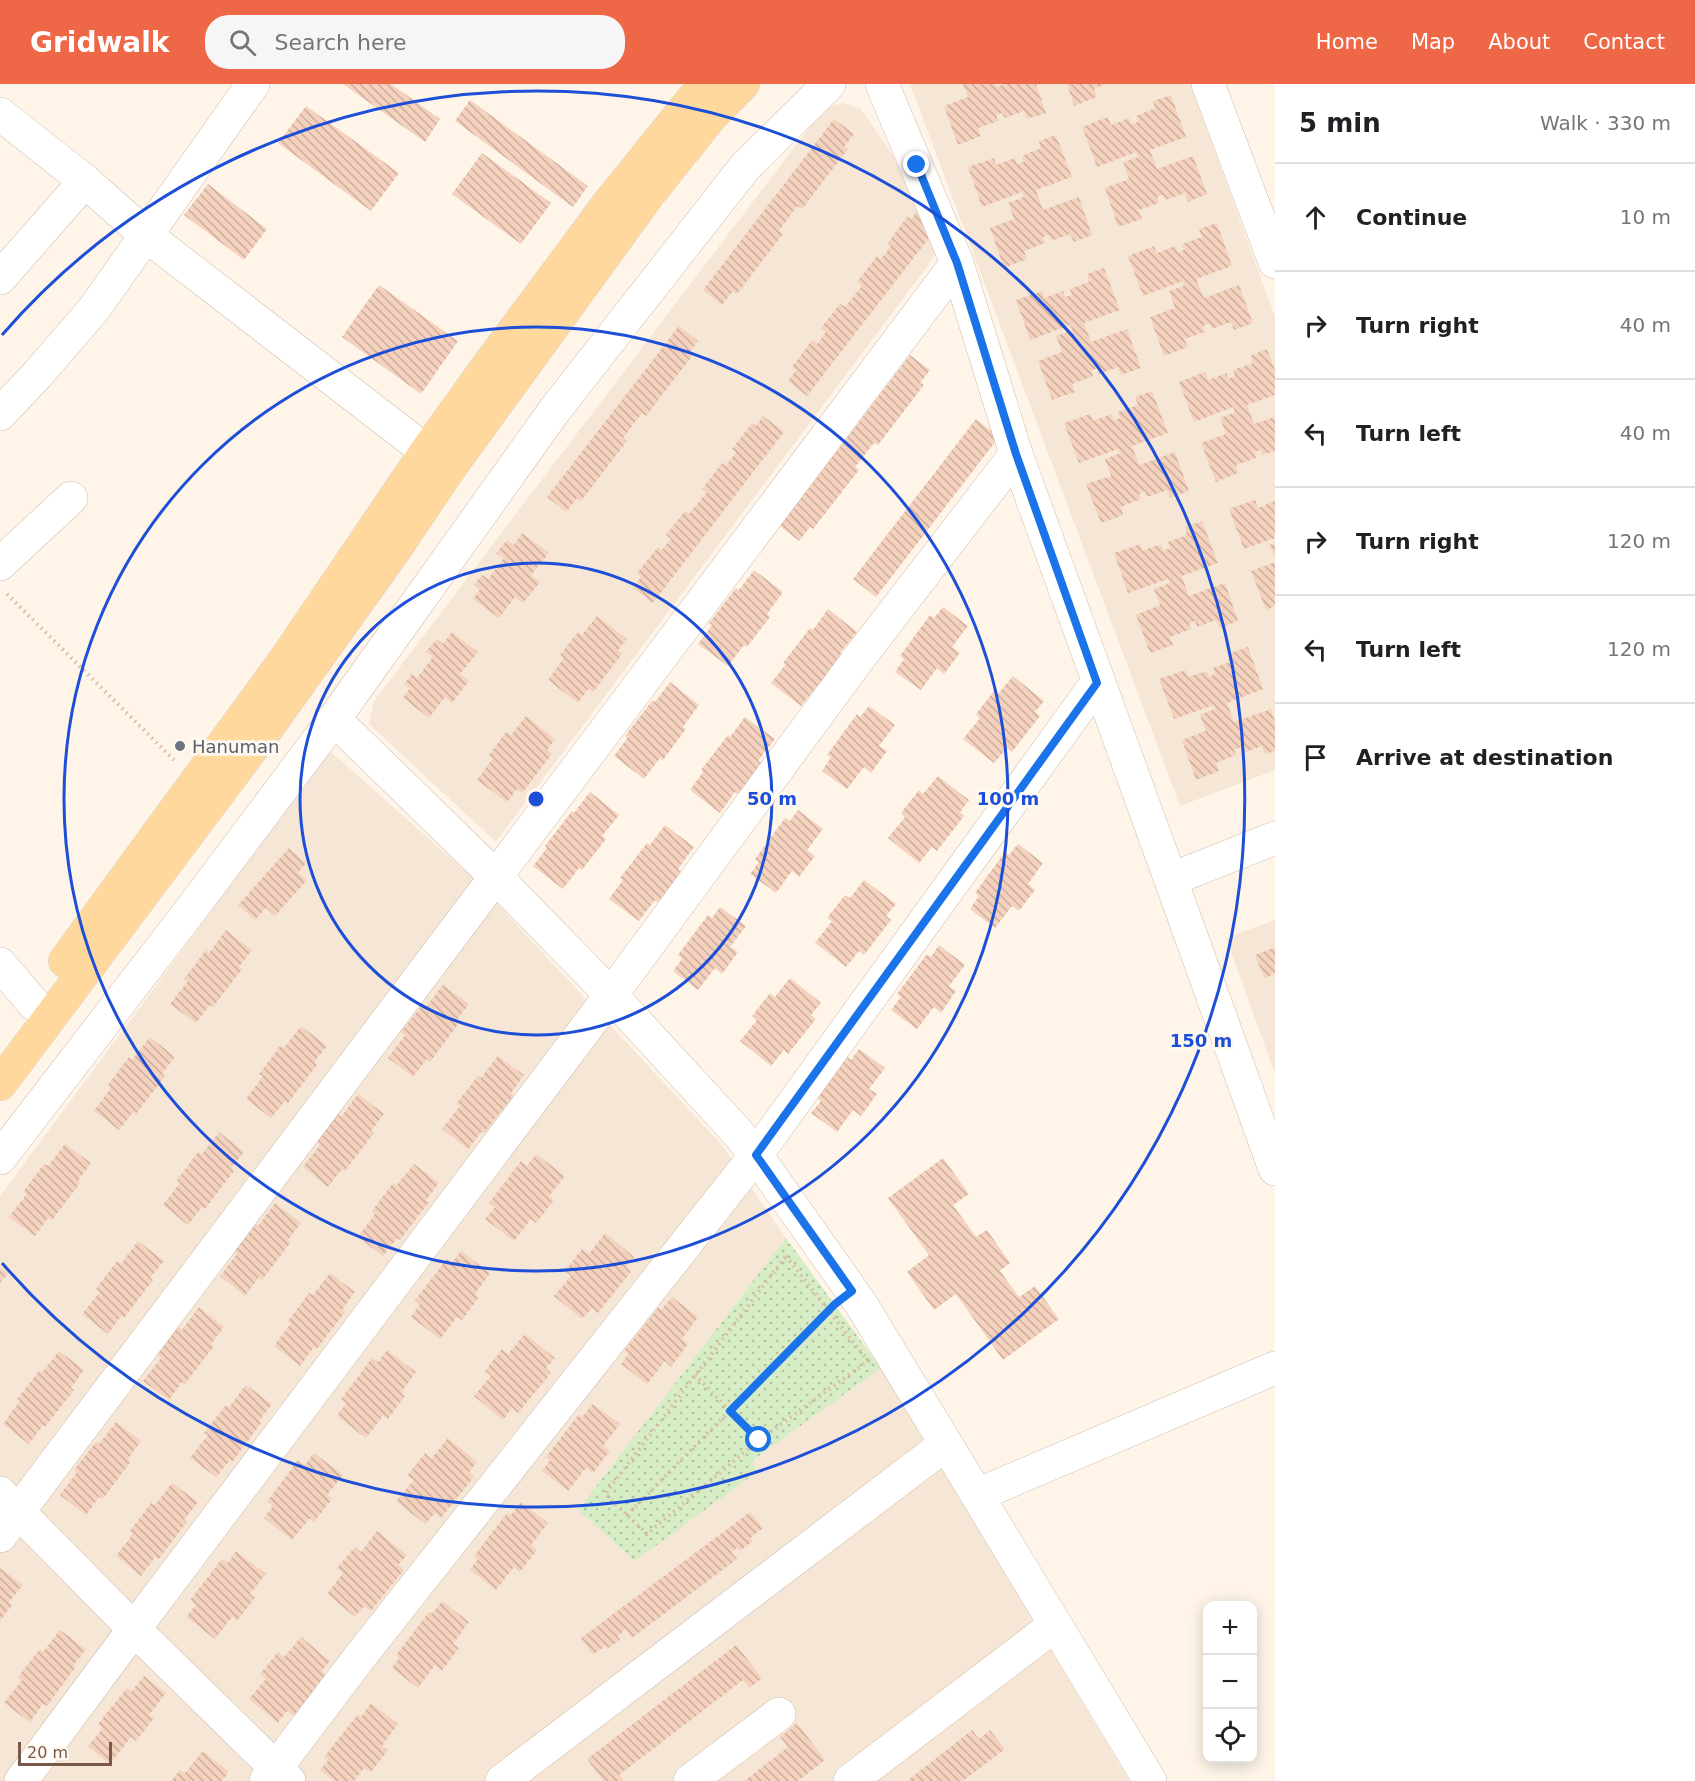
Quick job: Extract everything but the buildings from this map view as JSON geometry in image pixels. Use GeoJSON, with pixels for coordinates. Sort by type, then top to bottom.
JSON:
{"type":"FeatureCollection","features":[{"type":"Feature","properties":{"kind":"main road"},"geometry":{"type":"LineString","coordinates":[[0,1084],[265,731],[387,561],[438,460],[609,203],[705,84]]}},
{"type":"Feature","properties":{"kind":"main road"},"geometry":{"type":"LineString","coordinates":[[0,1049],[292,650],[438,460],[712,116],[743,84]]}},
{"type":"Feature","properties":{"kind":"street"},"geometry":{"type":"LineString","coordinates":[[0,414],[94,309],[253,84]]}},
{"type":"Feature","properties":{"kind":"street"},"geometry":{"type":"LineString","coordinates":[[0,1158],[200,899],[334,719],[561,402],[746,167],[829,84]]}},
{"type":"Feature","properties":{"kind":"street"},"geometry":{"type":"LineString","coordinates":[[882,84],[957,263],[1016,454],[1097,683],[1172,879],[1275,1169]]}},
{"type":"Feature","properties":{"kind":"street"},"geometry":{"type":"LineString","coordinates":[[1208,84],[1275,262]]}},
{"type":"Feature","properties":{"kind":"street"},"geometry":{"type":"LineString","coordinates":[[0,114],[85,181],[147,236],[438,460]]}},
{"type":"Feature","properties":{"kind":"street"},"geometry":{"type":"LineString","coordinates":[[0,278],[85,181]]}},
{"type":"Feature","properties":{"kind":"street"},"geometry":{"type":"LineString","coordinates":[[957,263],[495,876],[6,1514],[134,1629],[277,1776],[359,1658],[756,1155],[1097,683]]}},
{"type":"Feature","properties":{"kind":"street"},"geometry":{"type":"LineString","coordinates":[[21,1781],[611,995],[859,658],[1016,454]]}},
{"type":"Feature","properties":{"kind":"street"},"geometry":{"type":"LineString","coordinates":[[2,564],[71,498]]}},
{"type":"Feature","properties":{"kind":"street"},"geometry":{"type":"LineString","coordinates":[[334,719],[495,876],[611,995],[756,1155],[840,1301],[946,1444],[1145,1779]]}},
{"type":"Feature","properties":{"kind":"street"},"geometry":{"type":"LineString","coordinates":[[1172,879],[1275,838]]}},
{"type":"Feature","properties":{"kind":"street"},"geometry":{"type":"LineString","coordinates":[[0,964],[34,1004]]}},
{"type":"Feature","properties":{"kind":"street"},"geometry":{"type":"LineString","coordinates":[[977,1495],[1275,1368]]}},
{"type":"Feature","properties":{"kind":"street"},"geometry":{"type":"LineString","coordinates":[[502,1781],[946,1444]]}},
{"type":"Feature","properties":{"kind":"street"},"geometry":{"type":"LineString","coordinates":[[850,1781],[1055,1625]]}},
{"type":"Feature","properties":{"kind":"street"},"geometry":{"type":"LineString","coordinates":[[690,1781],[779,1714]]}},
{"type":"Feature","properties":{"kind":"path"},"geometry":{"type":"LineString","coordinates":[[2,564],[195,782]]}},
{"type":"Feature","properties":{"kind":"path"},"geometry":{"type":"LineString","coordinates":[[786,1256],[840,1301],[868,1362],[759,1440],[647,1534],[605,1494],[786,1256]]}},
{"type":"Feature","properties":{"kind":"path"},"geometry":{"type":"LineString","coordinates":[[627,1515],[840,1301]]}},
{"type":"Feature","properties":{"kind":"path"},"geometry":{"type":"LineString","coordinates":[[695,1375],[759,1440]]}},
{"type":"Feature","properties":{"kind":"shaded area"},"geometry":{"type":"Polygon","coordinates":[[[910,84],[1190,84],[1275,317],[1275,770],[1180,806],[910,84]]]}},
{"type":"Feature","properties":{"kind":"shaded area"},"geometry":{"type":"Polygon","coordinates":[[[843,103],[861,109],[949,237],[496,842],[369,724],[374,701],[824,108],[843,103]]]}},
{"type":"Feature","properties":{"kind":"shaded area"},"geometry":{"type":"Polygon","coordinates":[[[330,751],[472,877],[721,1144],[786,1238],[578,1510],[756,1472],[752,1461],[881,1368],[1129,1781],[0,1781],[0,1196],[330,751]]]}},
{"type":"Feature","properties":{"kind":"shaded area"},"geometry":{"type":"Polygon","coordinates":[[[1275,920],[1275,1074],[1226,938],[1275,920]]]}},
{"type":"Feature","properties":{"kind":"green space"},"geometry":{"type":"Polygon","coordinates":[[[786,1238],[881,1368],[752,1461],[757,1472],[635,1561],[578,1510],[786,1238]]]}},
{"type":"Feature","properties":{"kind":"place","name":"Hanuman"},"geometry":{"type":"Point","coordinates":[180,746]}},
{"type":"Feature","properties":{"kind":"route"},"geometry":{"type":"LineString","coordinates":[[759,1440],[730,1411],[835,1304],[852,1291],[756,1155],[1097,683],[1016,454],[957,263],[917,165]]}}]}
